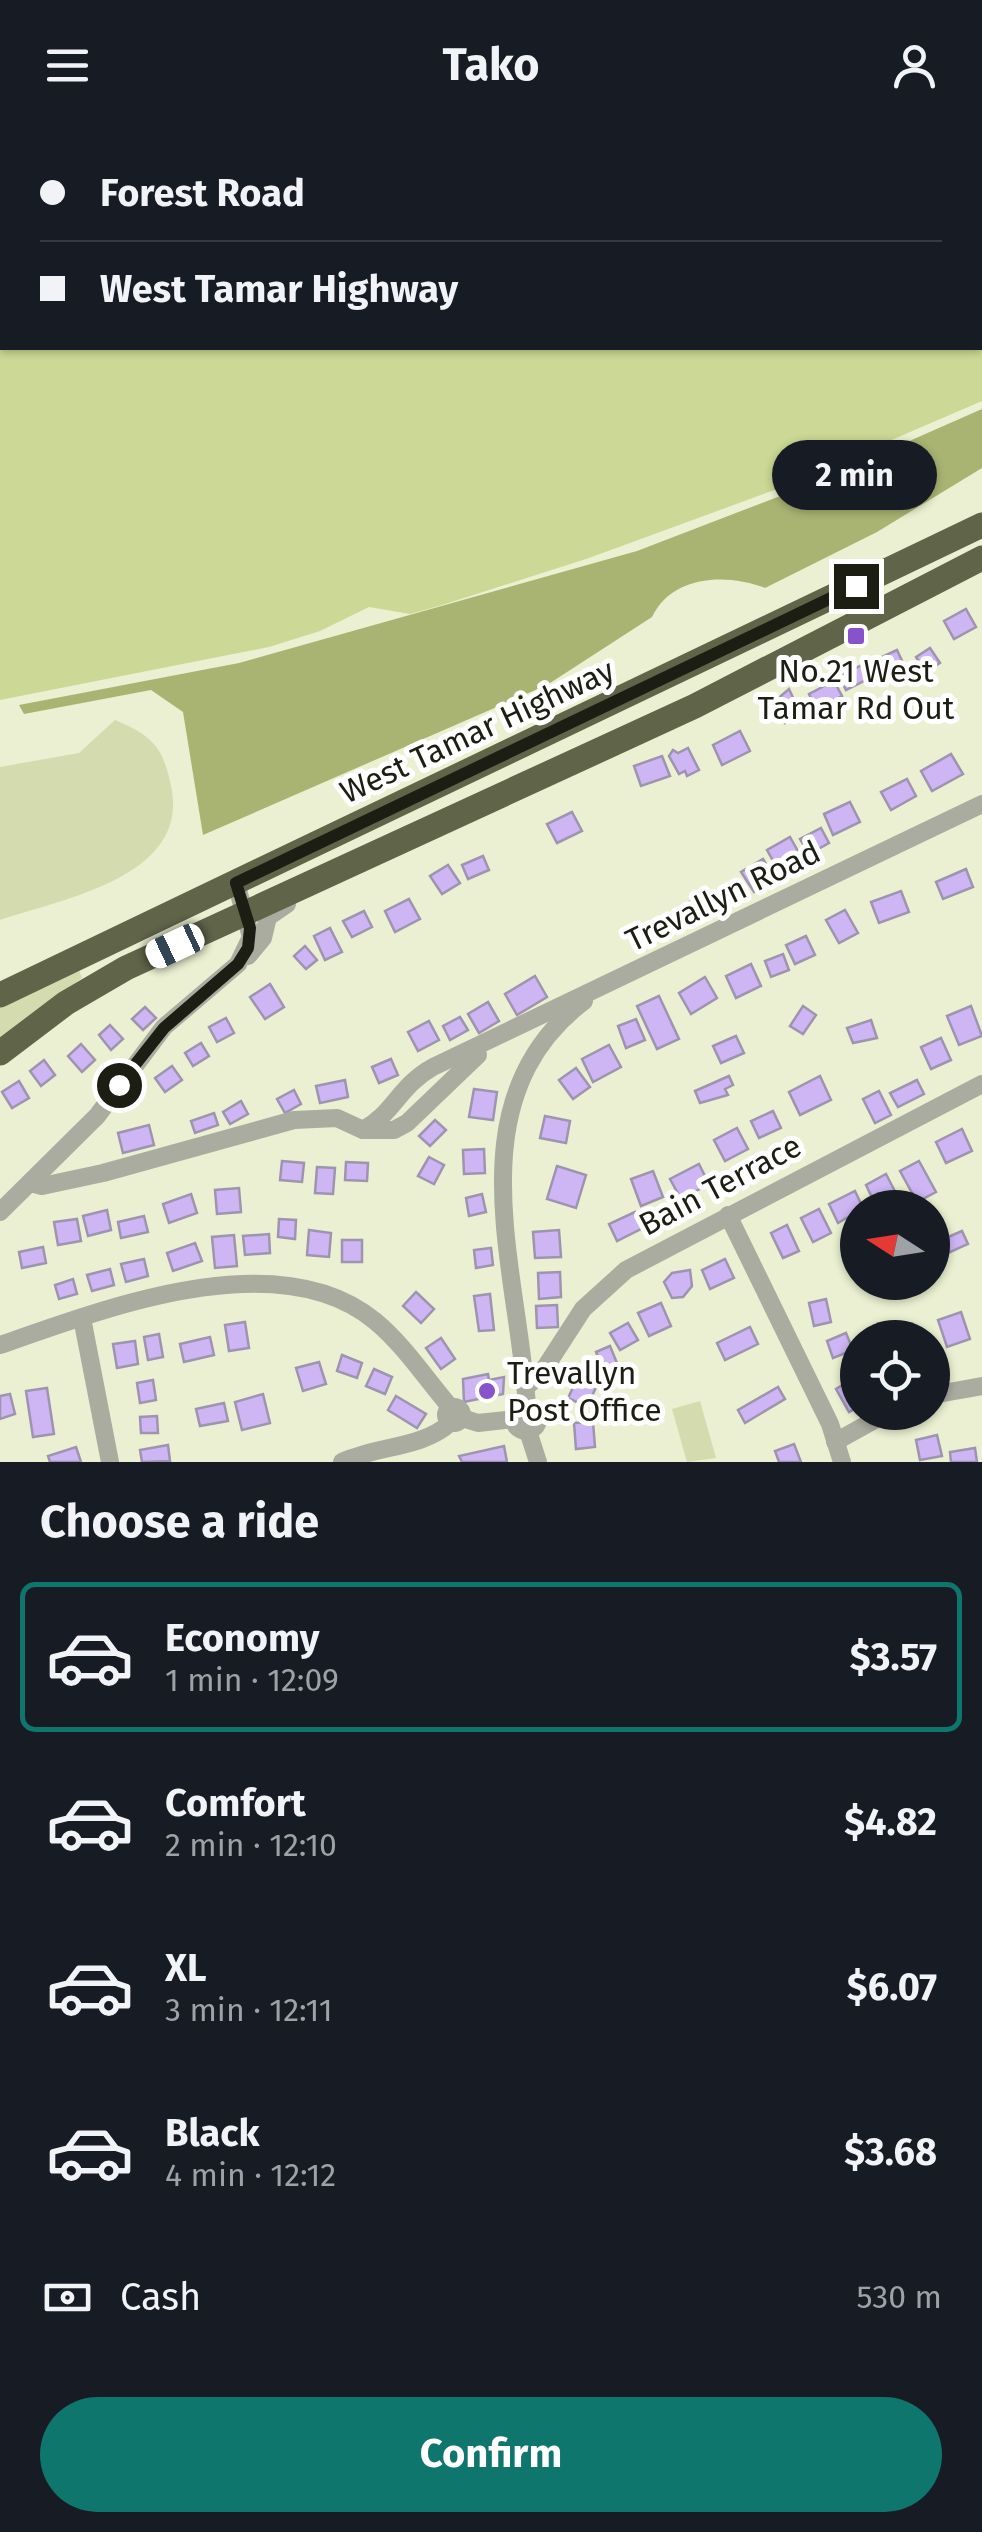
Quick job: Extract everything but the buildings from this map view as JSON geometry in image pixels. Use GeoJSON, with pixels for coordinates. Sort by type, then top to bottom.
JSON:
{"type":"FeatureCollection","features":[{"type":"Feature","properties":{"kind":"highway","name":"West Tamar Highway"},"geometry":{"type":"LineString","coordinates":[[0,994],[982,525]]}},
{"type":"Feature","properties":{"kind":"highway","name":"West Tamar Highway"},"geometry":{"type":"LineString","coordinates":[[0,1053],[93,985],[695,706],[982,558]]}},
{"type":"Feature","properties":{"kind":"street","name":"Trevallyn Road"},"geometry":{"type":"LineString","coordinates":[[363,1130],[387,1113],[399,1090],[416,1076],[512,1026],[602,989],[982,804]]}},
{"type":"Feature","properties":{"kind":"street"},"geometry":{"type":"LineString","coordinates":[[0,1212],[96,1116],[164,1028],[256,951],[268,917],[275,910],[356,870],[373,854]]}},
{"type":"Feature","properties":{"kind":"street"},"geometry":{"type":"LineString","coordinates":[[236,883],[251,937],[238,964]]}},
{"type":"Feature","properties":{"kind":"street"},"geometry":{"type":"LineString","coordinates":[[538,1462],[523,1419],[526,1387],[500,1210],[511,1108],[525,1068],[545,1037],[602,989]]}},
{"type":"Feature","properties":{"kind":"street","name":"Trevallyn Road"},"geometry":{"type":"LineString","coordinates":[[30,1183],[42,1186],[103,1173],[307,1118],[337,1118],[363,1130],[394,1130],[406,1124],[490,1040]]}},
{"type":"Feature","properties":{"kind":"street","name":"Bain Terrace"},"geometry":{"type":"LineString","coordinates":[[526,1387],[541,1374],[569,1328],[600,1290],[626,1270],[982,1084]]}},
{"type":"Feature","properties":{"kind":"street"},"geometry":{"type":"LineString","coordinates":[[728,1215],[842,1462]]}},
{"type":"Feature","properties":{"kind":"street"},"geometry":{"type":"LineString","coordinates":[[0,1346],[144,1300],[271,1283],[300,1286],[339,1298],[375,1321],[454,1416],[485,1423],[523,1419]]}},
{"type":"Feature","properties":{"kind":"street"},"geometry":{"type":"LineString","coordinates":[[82,1318],[110,1462]]}},
{"type":"Feature","properties":{"kind":"street"},"geometry":{"type":"LineString","coordinates":[[950,1392],[982,1386]]}},
{"type":"Feature","properties":{"kind":"street"},"geometry":{"type":"LineString","coordinates":[[342,1462],[368,1450],[430,1438],[454,1416]]}},
{"type":"Feature","properties":{"kind":"street"},"geometry":{"type":"LineString","coordinates":[[835,1442],[857,1430]]}},
{"type":"Feature","properties":{"kind":"shaded area"},"geometry":{"type":"Polygon","coordinates":[[[0,350],[982,350],[982,401],[780,488],[589,558],[410,614],[369,607],[320,631],[269,647],[0,700],[0,350]]]}},
{"type":"Feature","properties":{"kind":"shaded area"},"geometry":{"type":"Polygon","coordinates":[[[982,409],[982,468],[877,532],[765,588],[734,580],[687,585],[661,603],[652,617],[547,685],[203,835],[183,712],[151,690],[24,714],[19,705],[239,663],[637,551],[814,483],[982,409]]]}},
{"type":"Feature","properties":{"kind":"shaded area"},"geometry":{"type":"Polygon","coordinates":[[[115,720],[147,738],[164,761],[171,786],[172,817],[161,842],[142,863],[116,879],[0,920],[0,767],[79,753],[115,720]]]}},
{"type":"Feature","properties":{"kind":"shaded area"},"geometry":{"type":"Polygon","coordinates":[[[79,970],[82,978],[0,1038],[0,1004],[79,970]]]}},
{"type":"Feature","properties":{"kind":"shaded area"},"geometry":{"type":"Polygon","coordinates":[[[700,1401],[716,1458],[687,1462],[672,1409],[700,1401]]]}},
{"type":"Feature","properties":{"kind":"place","name":"No.21 West Tamar Rd Out"},"geometry":{"type":"Point","coordinates":[856,636]}},
{"type":"Feature","properties":{"kind":"place","name":"Trevallyn Post Office"},"geometry":{"type":"Point","coordinates":[487,1391]}},
{"type":"Feature","properties":{"kind":"route"},"geometry":{"type":"LineString","coordinates":[[119,1085],[164,1028],[238,964],[248,948],[250,928],[236,883],[856,586]]}}]}
